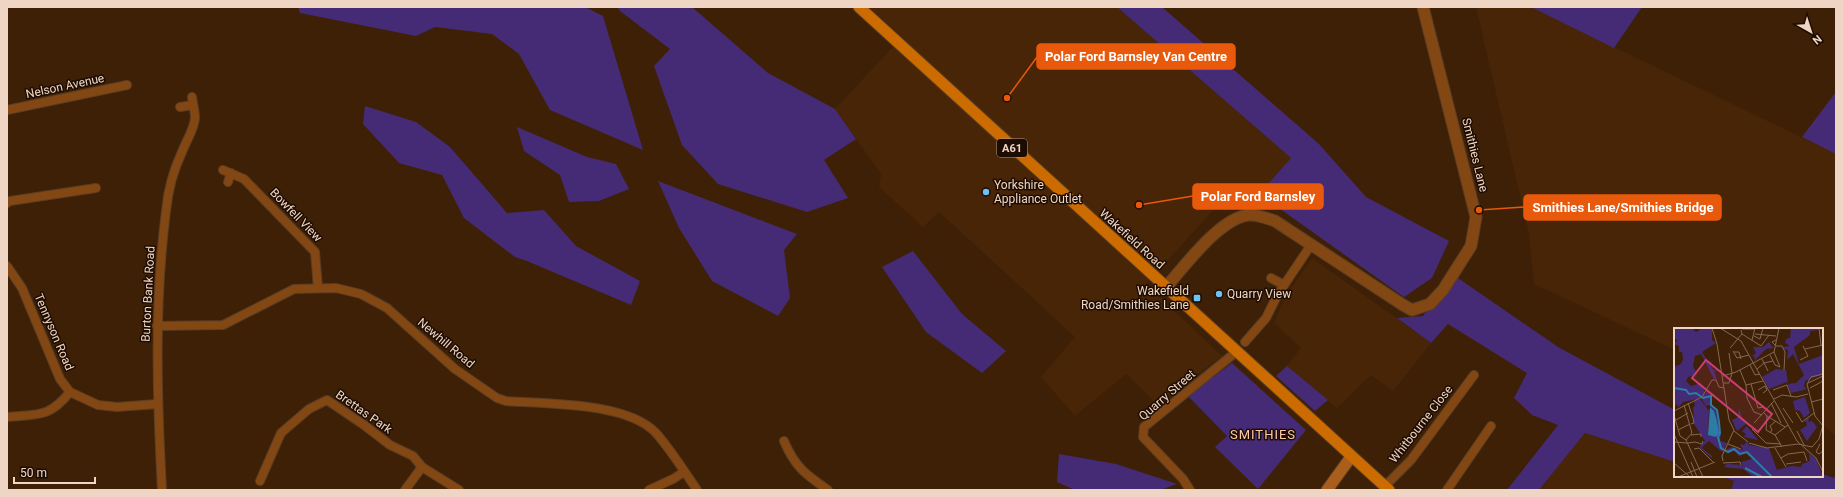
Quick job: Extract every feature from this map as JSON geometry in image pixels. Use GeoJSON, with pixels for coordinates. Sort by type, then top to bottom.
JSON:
{"type":"FeatureCollection","features":[{"type":"Feature","properties":{"kind":"main road","name":"Wakefield Road"},"geometry":{"type":"LineString","coordinates":[[859,7],[1351,457],[1387,488]]}},
{"type":"Feature","properties":{"kind":"main road"},"geometry":{"type":"LineString","coordinates":[[1327,490],[1351,457]]}},
{"type":"Feature","properties":{"kind":"street","name":"Smithies Lane"},"geometry":{"type":"LineString","coordinates":[[1166,287],[1224,225],[1248,215],[1260,216],[1275,221],[1412,310],[1430,304],[1443,290],[1471,246],[1476,217],[1424,7]]}},
{"type":"Feature","properties":{"kind":"street","name":"Nelson Avenue"},"geometry":{"type":"LineString","coordinates":[[7,110],[127,85]]}},
{"type":"Feature","properties":{"kind":"street","name":"Burton Bank Road"},"geometry":{"type":"LineString","coordinates":[[162,490],[157,404],[157,326],[162,242],[168,195],[174,170],[192,130],[195,118],[193,101],[180,107]]}},
{"type":"Feature","properties":{"kind":"street","name":"Bowfell View"},"geometry":{"type":"LineString","coordinates":[[228,182],[227,171],[244,178],[315,252],[318,288]]}},
{"type":"Feature","properties":{"kind":"street"},"geometry":{"type":"LineString","coordinates":[[7,203],[10,201],[96,188]]}},
{"type":"Feature","properties":{"kind":"street"},"geometry":{"type":"LineString","coordinates":[[1245,342],[1266,318],[1284,285],[1311,245]]}},
{"type":"Feature","properties":{"kind":"street","name":"Tennyson Road"},"geometry":{"type":"LineString","coordinates":[[7,266],[22,288],[60,379],[70,392]]}},
{"type":"Feature","properties":{"kind":"street"},"geometry":{"type":"LineString","coordinates":[[1271,278],[1284,285]]}},
{"type":"Feature","properties":{"kind":"street","name":"Newhill Road"},"geometry":{"type":"LineString","coordinates":[[157,326],[223,325],[294,289],[336,288],[361,294],[387,308],[455,369],[497,398],[506,401],[602,409],[622,414],[641,422],[656,433],[697,490]]}},
{"type":"Feature","properties":{"kind":"street","name":"Quarry Street"},"geometry":{"type":"LineString","coordinates":[[1190,490],[1183,479],[1143,437],[1144,427],[1236,352]]}},
{"type":"Feature","properties":{"kind":"street","name":"Whitbourne Close"},"geometry":{"type":"LineString","coordinates":[[1387,488],[1411,460],[1474,375]]}},
{"type":"Feature","properties":{"kind":"street"},"geometry":{"type":"LineString","coordinates":[[7,417],[48,413],[60,404],[70,392],[98,405],[117,407],[157,404]]}},
{"type":"Feature","properties":{"kind":"street","name":"Brettas Park"},"geometry":{"type":"LineString","coordinates":[[260,481],[281,433],[309,409],[327,400],[390,445],[413,456],[422,467],[459,490]]}},
{"type":"Feature","properties":{"kind":"street"},"geometry":{"type":"LineString","coordinates":[[1447,490],[1491,426]]}},
{"type":"Feature","properties":{"kind":"street"},"geometry":{"type":"LineString","coordinates":[[784,441],[791,458],[808,477],[828,490]]}},
{"type":"Feature","properties":{"kind":"street"},"geometry":{"type":"LineString","coordinates":[[405,490],[422,467]]}},
{"type":"Feature","properties":{"kind":"street"},"geometry":{"type":"LineString","coordinates":[[650,490],[684,472]]}},
{"type":"Feature","properties":{"kind":"shaded area"},"geometry":{"type":"Polygon","coordinates":[[[298,7],[585,7],[603,16],[643,150],[550,110],[519,54],[492,34],[435,27],[416,36],[300,13],[298,7]]]}},
{"type":"Feature","properties":{"kind":"shaded area"},"geometry":{"type":"Polygon","coordinates":[[[617,7],[692,7],[768,73],[835,109],[856,139],[824,160],[848,198],[807,212],[718,184],[682,145],[654,66],[670,49],[620,11],[617,7]]]}},
{"type":"Feature","properties":{"kind":"shaded area"},"geometry":{"type":"Polygon","coordinates":[[[869,7],[1117,7],[1291,158],[1252,202],[1236,185],[1146,284],[1222,356],[1157,404],[1126,374],[1075,416],[1041,377],[1075,337],[939,212],[923,227],[879,187],[881,174],[835,109],[902,37],[869,7]]]}},
{"type":"Feature","properties":{"kind":"shaded area"},"geometry":{"type":"Polygon","coordinates":[[[1117,7],[1162,7],[1319,144],[1366,197],[1449,241],[1432,278],[1404,297],[1259,194],[1291,158],[1117,7]]]}},
{"type":"Feature","properties":{"kind":"shaded area"},"geometry":{"type":"Polygon","coordinates":[[[1476,7],[1531,7],[1836,154],[1836,437],[1823,425],[1823,328],[1674,328],[1674,350],[1534,284],[1529,234],[1476,7]]]}},
{"type":"Feature","properties":{"kind":"shaded area"},"geometry":{"type":"Polygon","coordinates":[[[1531,7],[1642,7],[1614,48],[1531,7]]]}},
{"type":"Feature","properties":{"kind":"shaded area"},"geometry":{"type":"Polygon","coordinates":[[[1836,92],[1836,154],[1802,137],[1836,92]]]}},
{"type":"Feature","properties":{"kind":"shaded area"},"geometry":{"type":"Polygon","coordinates":[[[365,106],[416,122],[450,147],[507,213],[544,210],[576,246],[640,281],[631,305],[515,257],[464,218],[442,175],[399,163],[363,124],[365,106]]]}},
{"type":"Feature","properties":{"kind":"shaded area"},"geometry":{"type":"Polygon","coordinates":[[[517,127],[587,157],[616,164],[629,189],[599,201],[569,202],[560,175],[524,151],[517,127]]]}},
{"type":"Feature","properties":{"kind":"shaded area"},"geometry":{"type":"Polygon","coordinates":[[[658,181],[797,234],[784,250],[790,298],[778,316],[712,281],[679,228],[658,181]]]}},
{"type":"Feature","properties":{"kind":"shaded area"},"geometry":{"type":"Polygon","coordinates":[[[913,251],[962,314],[1006,351],[982,373],[926,332],[882,267],[913,251]]]}},
{"type":"Feature","properties":{"kind":"shaded area"},"geometry":{"type":"Polygon","coordinates":[[[1312,258],[1431,343],[1393,391],[1371,375],[1337,408],[1287,366],[1301,348],[1274,323],[1286,296],[1312,258]]]}},
{"type":"Feature","properties":{"kind":"shaded area"},"geometry":{"type":"Polygon","coordinates":[[[1455,276],[1558,347],[1674,409],[1674,462],[1585,433],[1539,490],[1507,490],[1558,425],[1532,415],[1514,398],[1527,373],[1448,324],[1431,343],[1397,318],[1423,316],[1455,276]]]}},
{"type":"Feature","properties":{"kind":"shaded area"},"geometry":{"type":"Polygon","coordinates":[[[1232,363],[1306,430],[1258,489],[1215,447],[1227,436],[1188,396],[1232,363]]]}},
{"type":"Feature","properties":{"kind":"shaded area"},"geometry":{"type":"Polygon","coordinates":[[[1287,366],[1328,400],[1315,411],[1276,376],[1287,366]]]}},
{"type":"Feature","properties":{"kind":"shaded area"},"geometry":{"type":"Polygon","coordinates":[[[1585,433],[1674,462],[1674,477],[1723,477],[1734,481],[1731,490],[1539,490],[1585,433]]]}},
{"type":"Feature","properties":{"kind":"shaded area"},"geometry":{"type":"Polygon","coordinates":[[[1059,454],[1116,464],[1177,484],[1160,490],[1075,490],[1057,482],[1059,454]]]}},
{"type":"Feature","properties":{"kind":"shaded area"},"geometry":{"type":"Polygon","coordinates":[[[1836,473],[1836,490],[1731,490],[1734,481],[1723,477],[1823,477],[1823,474],[1834,478],[1836,473]]]}},
{"type":"Feature","properties":{"kind":"place","name":"Polar Ford Barnsley Van Centre"},"geometry":{"type":"Point","coordinates":[1007,98]}},
{"type":"Feature","properties":{"kind":"place","name":"Yorkshire Appliance Outlet"},"geometry":{"type":"Point","coordinates":[986,192]}},
{"type":"Feature","properties":{"kind":"place","name":"Polar Ford Barnsley"},"geometry":{"type":"Point","coordinates":[1139,205]}},
{"type":"Feature","properties":{"kind":"place","name":"Smithies Lane/Smithies Bridge"},"geometry":{"type":"Point","coordinates":[1479,210]}},
{"type":"Feature","properties":{"kind":"place","name":"Quarry View"},"geometry":{"type":"Point","coordinates":[1219,294]}},
{"type":"Feature","properties":{"kind":"place","name":"Wakefield Road/Smithies Lane"},"geometry":{"type":"Point","coordinates":[1197,298]}},
{"type":"Feature","properties":{"kind":"district","name":"SMITHIES"},"geometry":{"type":"Point","coordinates":[1263,434]}}]}
